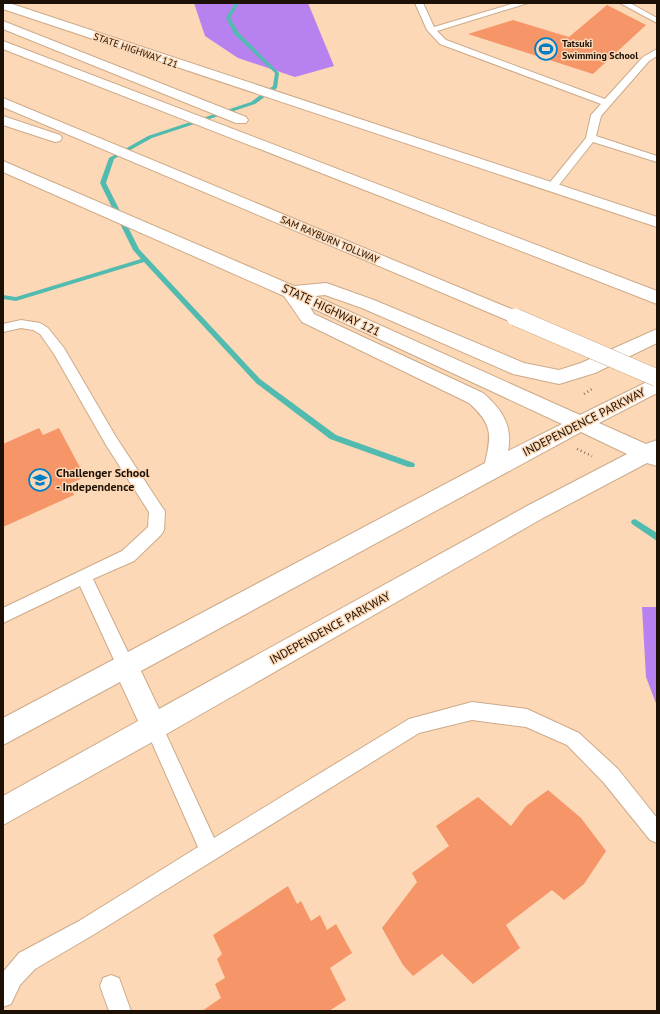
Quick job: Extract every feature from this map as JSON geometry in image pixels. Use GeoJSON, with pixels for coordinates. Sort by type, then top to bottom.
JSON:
{"type":"FeatureCollection","features":[{"type":"Feature","properties":{"kind":"main road","name":"STATE HIGHWAY 121"},"geometry":{"type":"LineString","coordinates":[[3,5],[214,77],[326,112],[657,222]]}},
{"type":"Feature","properties":{"kind":"main road"},"geometry":{"type":"LineString","coordinates":[[3,25],[134,76],[248,123],[297,158]]}},
{"type":"Feature","properties":{"kind":"main road"},"geometry":{"type":"LineString","coordinates":[[3,45],[657,298]]}},
{"type":"Feature","properties":{"kind":"main road","name":"SAM RAYBURN TOLLWAY"},"geometry":{"type":"LineString","coordinates":[[3,102],[152,163],[657,378]]}},
{"type":"Feature","properties":{"kind":"main road"},"geometry":{"type":"LineString","coordinates":[[3,120],[106,156],[152,163]]}},
{"type":"Feature","properties":{"kind":"main road","name":"STATE HIGHWAY 121"},"geometry":{"type":"LineString","coordinates":[[3,166],[291,292],[580,424],[653,453]]}},
{"type":"Feature","properties":{"kind":"main road"},"geometry":{"type":"LineString","coordinates":[[494,468],[500,442],[500,428],[494,416],[487,407],[476,398],[308,318],[291,292],[326,289],[368,304],[520,369],[559,377],[588,368],[657,335]]}},
{"type":"Feature","properties":{"kind":"main road","name":"INDEPENDENCE PARKWAY"},"geometry":{"type":"LineString","coordinates":[[3,732],[494,468],[657,384]]}},
{"type":"Feature","properties":{"kind":"main road","name":"INDEPENDENCE PARKWAY"},"geometry":{"type":"LineString","coordinates":[[3,811],[535,512],[653,453]]}},
{"type":"Feature","properties":{"kind":"main road"},"geometry":{"type":"LineString","coordinates":[[126,667],[154,727]]}},
{"type":"Feature","properties":{"kind":"lane"},"geometry":{"type":"LineString","coordinates":[[418,3],[431,30],[443,42],[606,104]]}},
{"type":"Feature","properties":{"kind":"lane"},"geometry":{"type":"LineString","coordinates":[[431,30],[524,3]]}},
{"type":"Feature","properties":{"kind":"lane"},"geometry":{"type":"LineString","coordinates":[[624,3],[657,21]]}},
{"type":"Feature","properties":{"kind":"lane"},"geometry":{"type":"LineString","coordinates":[[551,188],[591,138],[596,115],[646,59],[657,52]]}},
{"type":"Feature","properties":{"kind":"lane"},"geometry":{"type":"LineString","coordinates":[[591,138],[657,158]]}},
{"type":"Feature","properties":{"kind":"lane"},"geometry":{"type":"LineString","coordinates":[[3,328],[21,324],[36,326],[44,331],[59,351],[111,440],[157,511],[156,530],[128,556],[3,616]]}},
{"type":"Feature","properties":{"kind":"lane"},"geometry":{"type":"LineString","coordinates":[[84,576],[126,667]]}},
{"type":"Feature","properties":{"kind":"lane"},"geometry":{"type":"LineString","coordinates":[[3,996],[12,977],[27,961],[86,928],[415,725],[472,711],[528,718],[573,739],[611,776],[657,834]]}},
{"type":"Feature","properties":{"kind":"lane"},"geometry":{"type":"LineString","coordinates":[[154,727],[210,851]]}},
{"type":"Feature","properties":{"kind":"lane"},"geometry":{"type":"LineString","coordinates":[[111,986],[120,1011]]}},
{"type":"Feature","properties":{"kind":"path"},"geometry":{"type":"LineString","coordinates":[[577,448],[597,458]]}},
{"type":"Feature","properties":{"kind":"shaded area"},"geometry":{"type":"Polygon","coordinates":[[[194,3],[308,3],[334,66],[295,77],[238,58],[205,36],[194,3]]]}},
{"type":"Feature","properties":{"kind":"shaded area"},"geometry":{"type":"Polygon","coordinates":[[[642,607],[657,607],[657,706],[646,677],[642,607]]]}},
{"type":"Feature","properties":{"kind":"building"},"geometry":{"type":"Polygon","coordinates":[[[607,5],[646,25],[593,74],[468,34],[513,20],[569,37],[607,5]]]}},
{"type":"Feature","properties":{"kind":"building","name":"Challenger School - Independence"},"geometry":{"type":"Polygon","coordinates":[[[39,428],[43,435],[59,428],[85,477],[69,484],[74,495],[3,527],[3,444],[39,428]]]}},
{"type":"Feature","properties":{"kind":"building"},"geometry":{"type":"Polygon","coordinates":[[[548,790],[581,818],[606,851],[584,884],[564,900],[552,890],[506,925],[520,948],[473,984],[442,954],[413,976],[403,965],[382,928],[417,882],[412,873],[449,846],[436,826],[478,797],[511,826],[526,806],[548,790]]]}},
{"type":"Feature","properties":{"kind":"building"},"geometry":{"type":"Polygon","coordinates":[[[288,886],[297,904],[301,901],[311,921],[320,915],[327,930],[336,924],[352,953],[330,968],[346,1000],[329,1011],[202,1011],[221,998],[215,984],[225,978],[217,959],[222,954],[213,935],[288,886]]]}},
{"type":"Feature","properties":{"kind":"waterway"},"geometry":{"type":"LineString","coordinates":[[237,3],[228,18],[237,34],[277,73],[275,87],[253,103],[150,137],[112,158],[103,183],[136,250],[258,381],[333,437],[411,465]]}},
{"type":"Feature","properties":{"kind":"waterway"},"geometry":{"type":"LineString","coordinates":[[3,297],[16,299],[144,260]]}},
{"type":"Feature","properties":{"kind":"waterway"},"geometry":{"type":"LineString","coordinates":[[635,522],[657,538]]}},
{"type":"Feature","properties":{"kind":"place","name":"Tatsuki Swimming School"},"geometry":{"type":"Point","coordinates":[546,49]}},
{"type":"Feature","properties":{"kind":"place","name":"Challenger School - Independence"},"geometry":{"type":"Point","coordinates":[40,480]}}]}
